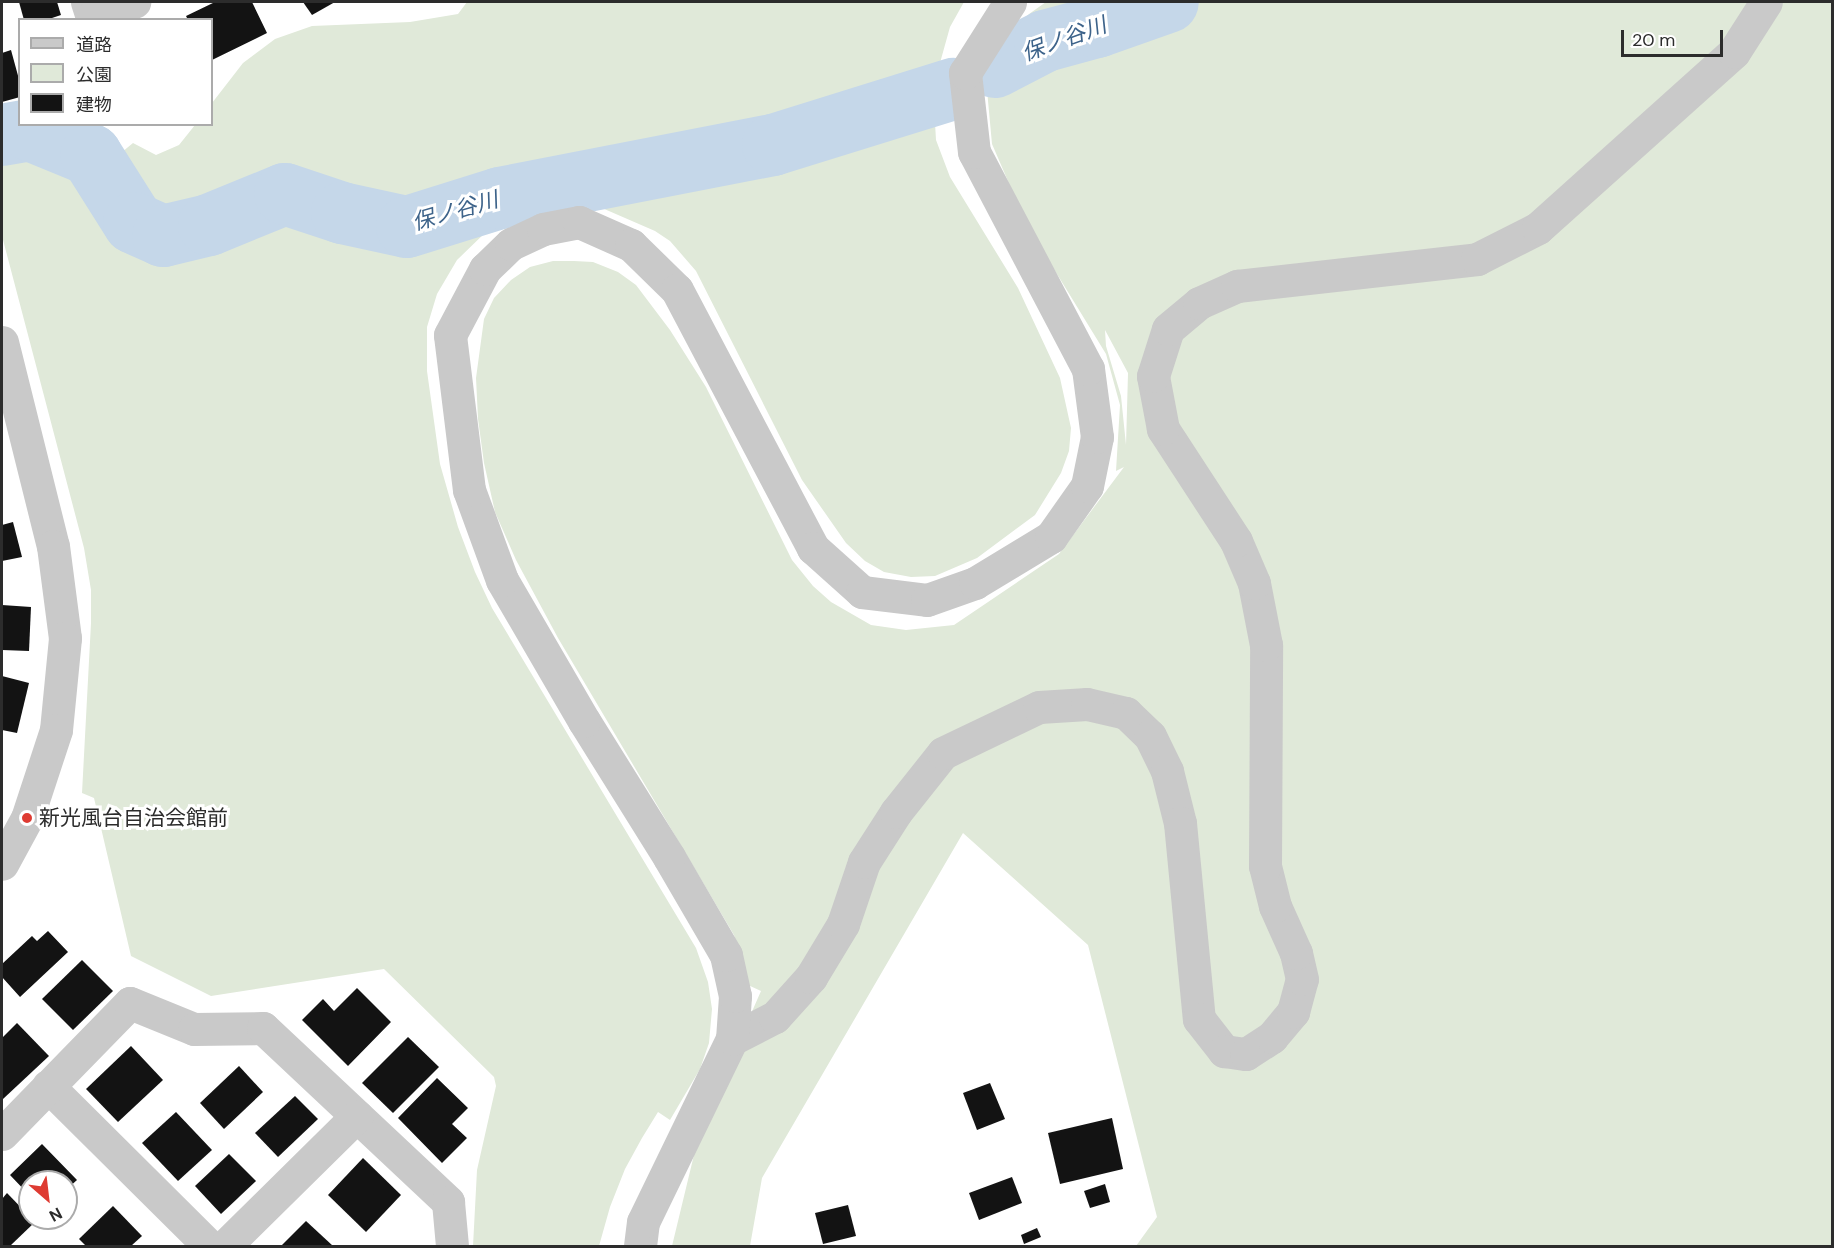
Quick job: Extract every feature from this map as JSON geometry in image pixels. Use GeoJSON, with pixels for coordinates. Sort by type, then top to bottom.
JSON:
{"type":"FeatureCollection","features":[{"type":"Feature","properties":{"kind":"street"},"geometry":{"type":"LineString","coordinates":[[87,2],[92,18],[134,2]]}},
{"type":"Feature","properties":{"kind":"street"},"geometry":{"type":"LineString","coordinates":[[640,1246],[643,1222],[732,1039],[735,996],[726,955],[669,857],[584,721],[502,580],[469,490],[450,335],[484,269],[511,244],[543,228],[579,222],[631,245],[676,290],[813,548],[862,592],[927,600],[975,583],[1051,537],[1087,486],[1097,437],[1088,369],[974,152],[965,73],[1010,2]]}},
{"type":"Feature","properties":{"kind":"street"},"geometry":{"type":"LineString","coordinates":[[732,1039],[775,1017],[811,976],[843,924],[864,862],[896,812],[943,753],[1039,707],[1087,704],[1126,713],[1150,736],[1167,771],[1180,823],[1199,1019],[1224,1051],[1246,1054],[1272,1037],[1293,1012],[1302,979],[1296,953],[1275,906],[1265,866],[1266,645],[1254,583],[1236,541],[1163,429],[1153,376],[1168,329],[1199,303],[1237,286],[1477,259],[1538,228],[1734,52],[1766,2]]}},
{"type":"Feature","properties":{"kind":"street"},"geometry":{"type":"LineString","coordinates":[[2,342],[53,546],[64,638],[56,730],[27,818],[2,864]]}},
{"type":"Feature","properties":{"kind":"street"},"geometry":{"type":"LineString","coordinates":[[2,1134],[130,1003],[194,1029],[263,1028],[448,1202],[452,1246]]}},
{"type":"Feature","properties":{"kind":"street"},"geometry":{"type":"LineString","coordinates":[[48,1086],[209,1246]]}},
{"type":"Feature","properties":{"kind":"street"},"geometry":{"type":"LineString","coordinates":[[225,1246],[357,1116]]}},
{"type":"Feature","properties":{"kind":"green space"},"geometry":{"type":"Polygon","coordinates":[[[467,2],[964,2],[950,27],[933,88],[936,140],[950,177],[1018,288],[1060,378],[1071,428],[1069,451],[1061,473],[1035,515],[977,558],[935,576],[911,577],[884,572],[865,561],[846,543],[802,480],[696,271],[670,241],[655,231],[602,208],[559,203],[526,210],[488,230],[457,260],[437,294],[427,327],[427,371],[440,464],[458,527],[475,572],[492,608],[696,948],[708,982],[712,1009],[709,1043],[700,1069],[670,1120],[658,1112],[642,1138],[625,1169],[610,1207],[599,1246],[473,1246],[477,1170],[496,1086],[494,1077],[384,969],[211,996],[131,956],[94,798],[82,793],[91,623],[91,590],[84,548],[2,236],[2,154],[37,147],[53,150],[74,162],[103,193],[109,216],[133,235],[146,235],[160,227],[132,209],[105,166],[133,143],[156,155],[179,145],[194,126],[213,126],[213,102],[243,63],[275,39],[312,26],[410,22],[458,14],[467,2]]]}},
{"type":"Feature","properties":{"kind":"green space"},"geometry":{"type":"Polygon","coordinates":[[[1046,2],[1832,2],[1832,1246],[1136,1246],[1157,1217],[1088,945],[963,833],[762,1178],[750,1246],[672,1246],[700,1130],[761,991],[748,985],[734,935],[558,638],[516,560],[495,512],[484,463],[478,419],[476,378],[484,319],[494,298],[511,280],[530,267],[553,261],[593,262],[618,272],[636,285],[670,330],[706,387],[792,560],[813,586],[831,602],[871,625],[906,630],[954,625],[1059,554],[1124,467],[1116,471],[1120,405],[1106,354],[1049,261],[1011,188],[992,144],[987,90],[995,62],[1006,40],[1029,14],[1046,2]],[[1105,330],[1106,346],[1121,396],[1126,445],[1128,373],[1105,330]]]}},
{"type":"Feature","properties":{"kind":"building"},"geometry":{"type":"Polygon","coordinates":[[[19,2],[57,2],[61,15],[52,18],[23,18],[19,2]]]}},
{"type":"Feature","properties":{"kind":"building"},"geometry":{"type":"Polygon","coordinates":[[[215,2],[252,2],[267,33],[213,60],[213,18],[187,18],[186,16],[215,2]]]}},
{"type":"Feature","properties":{"kind":"building"},"geometry":{"type":"Polygon","coordinates":[[[303,2],[335,2],[312,15],[303,2]]]}},
{"type":"Feature","properties":{"kind":"building"},"geometry":{"type":"Polygon","coordinates":[[[11,50],[18,76],[18,98],[2,102],[2,53],[11,50]]]}},
{"type":"Feature","properties":{"kind":"building"},"geometry":{"type":"Polygon","coordinates":[[[13,522],[22,557],[2,561],[2,525],[13,522]]]}},
{"type":"Feature","properties":{"kind":"building"},"geometry":{"type":"Polygon","coordinates":[[[2,605],[31,607],[29,651],[2,650],[2,605]]]}},
{"type":"Feature","properties":{"kind":"building"},"geometry":{"type":"Polygon","coordinates":[[[2,676],[29,683],[17,733],[2,730],[2,676]]]}},
{"type":"Feature","properties":{"kind":"building"},"geometry":{"type":"Polygon","coordinates":[[[48,931],[68,952],[20,997],[2,977],[2,964],[32,936],[37,941],[48,931]]]}},
{"type":"Feature","properties":{"kind":"building"},"geometry":{"type":"Polygon","coordinates":[[[82,960],[113,991],[73,1030],[42,999],[82,960]]]}},
{"type":"Feature","properties":{"kind":"building"},"geometry":{"type":"Polygon","coordinates":[[[357,988],[391,1022],[348,1066],[302,1020],[323,999],[334,1011],[357,988]]]}},
{"type":"Feature","properties":{"kind":"building"},"geometry":{"type":"Polygon","coordinates":[[[17,1023],[49,1056],[3,1099],[2,1038],[17,1023]]]}},
{"type":"Feature","properties":{"kind":"building"},"geometry":{"type":"Polygon","coordinates":[[[408,1037],[439,1067],[393,1113],[362,1083],[408,1037]]]}},
{"type":"Feature","properties":{"kind":"building"},"geometry":{"type":"Polygon","coordinates":[[[131,1046],[163,1080],[118,1122],[86,1089],[131,1046]]]}},
{"type":"Feature","properties":{"kind":"building"},"geometry":{"type":"Polygon","coordinates":[[[239,1066],[263,1092],[224,1129],[200,1103],[239,1066]]]}},
{"type":"Feature","properties":{"kind":"building"},"geometry":{"type":"Polygon","coordinates":[[[437,1078],[468,1108],[452,1124],[467,1138],[442,1163],[398,1118],[437,1078]]]}},
{"type":"Feature","properties":{"kind":"building"},"geometry":{"type":"Polygon","coordinates":[[[990,1083],[1005,1119],[977,1130],[963,1093],[990,1083]]]}},
{"type":"Feature","properties":{"kind":"building"},"geometry":{"type":"Polygon","coordinates":[[[295,1096],[318,1119],[278,1157],[255,1133],[295,1096]]]}},
{"type":"Feature","properties":{"kind":"building"},"geometry":{"type":"Polygon","coordinates":[[[176,1112],[212,1150],[178,1181],[142,1143],[176,1112]]]}},
{"type":"Feature","properties":{"kind":"building"},"geometry":{"type":"Polygon","coordinates":[[[1112,1118],[1123,1169],[1060,1184],[1048,1133],[1112,1118]]]}},
{"type":"Feature","properties":{"kind":"building"},"geometry":{"type":"Polygon","coordinates":[[[42,1144],[67,1170],[18,1170],[18,1183],[10,1175],[42,1144]]]}},
{"type":"Feature","properties":{"kind":"building"},"geometry":{"type":"Polygon","coordinates":[[[229,1154],[256,1181],[221,1214],[195,1186],[229,1154]]]}},
{"type":"Feature","properties":{"kind":"building"},"geometry":{"type":"Polygon","coordinates":[[[363,1158],[401,1195],[366,1232],[328,1195],[363,1158]]]}},
{"type":"Feature","properties":{"kind":"building"},"geometry":{"type":"Polygon","coordinates":[[[1012,1177],[1022,1203],[979,1220],[969,1193],[1012,1177]]]}},
{"type":"Feature","properties":{"kind":"building"},"geometry":{"type":"Polygon","coordinates":[[[1105,1184],[1110,1202],[1090,1208],[1084,1191],[1105,1184]]]}},
{"type":"Feature","properties":{"kind":"building"},"geometry":{"type":"Polygon","coordinates":[[[7,1193],[18,1204],[18,1230],[27,1230],[10,1246],[2,1246],[2,1199],[7,1193]]]}},
{"type":"Feature","properties":{"kind":"building"},"geometry":{"type":"Polygon","coordinates":[[[848,1205],[856,1236],[823,1244],[815,1213],[848,1205]]]}},
{"type":"Feature","properties":{"kind":"building"},"geometry":{"type":"Polygon","coordinates":[[[113,1206],[142,1236],[131,1246],[86,1246],[79,1239],[113,1206]]]}},
{"type":"Feature","properties":{"kind":"building"},"geometry":{"type":"Polygon","coordinates":[[[306,1221],[333,1246],[281,1246],[306,1221]]]}},
{"type":"Feature","properties":{"kind":"building"},"geometry":{"type":"Polygon","coordinates":[[[1037,1228],[1041,1237],[1024,1244],[1021,1235],[1037,1228]]]}},
{"type":"Feature","properties":{"kind":"waterway","name":"保ノ谷川"},"geometry":{"type":"LineString","coordinates":[[995,67],[1045,41],[1097,27],[1168,2]]}},
{"type":"Feature","properties":{"kind":"waterway","name":"保ノ谷川"},"geometry":{"type":"LineString","coordinates":[[2,135],[30,130],[91,155],[134,223],[163,236],[209,225],[285,194],[342,213],[407,227],[500,198],[773,145],[953,89]]}},
{"type":"Feature","properties":{"kind":"place","name":"新光風台自治会館前"},"geometry":{"type":"Point","coordinates":[27,818]}}]}
